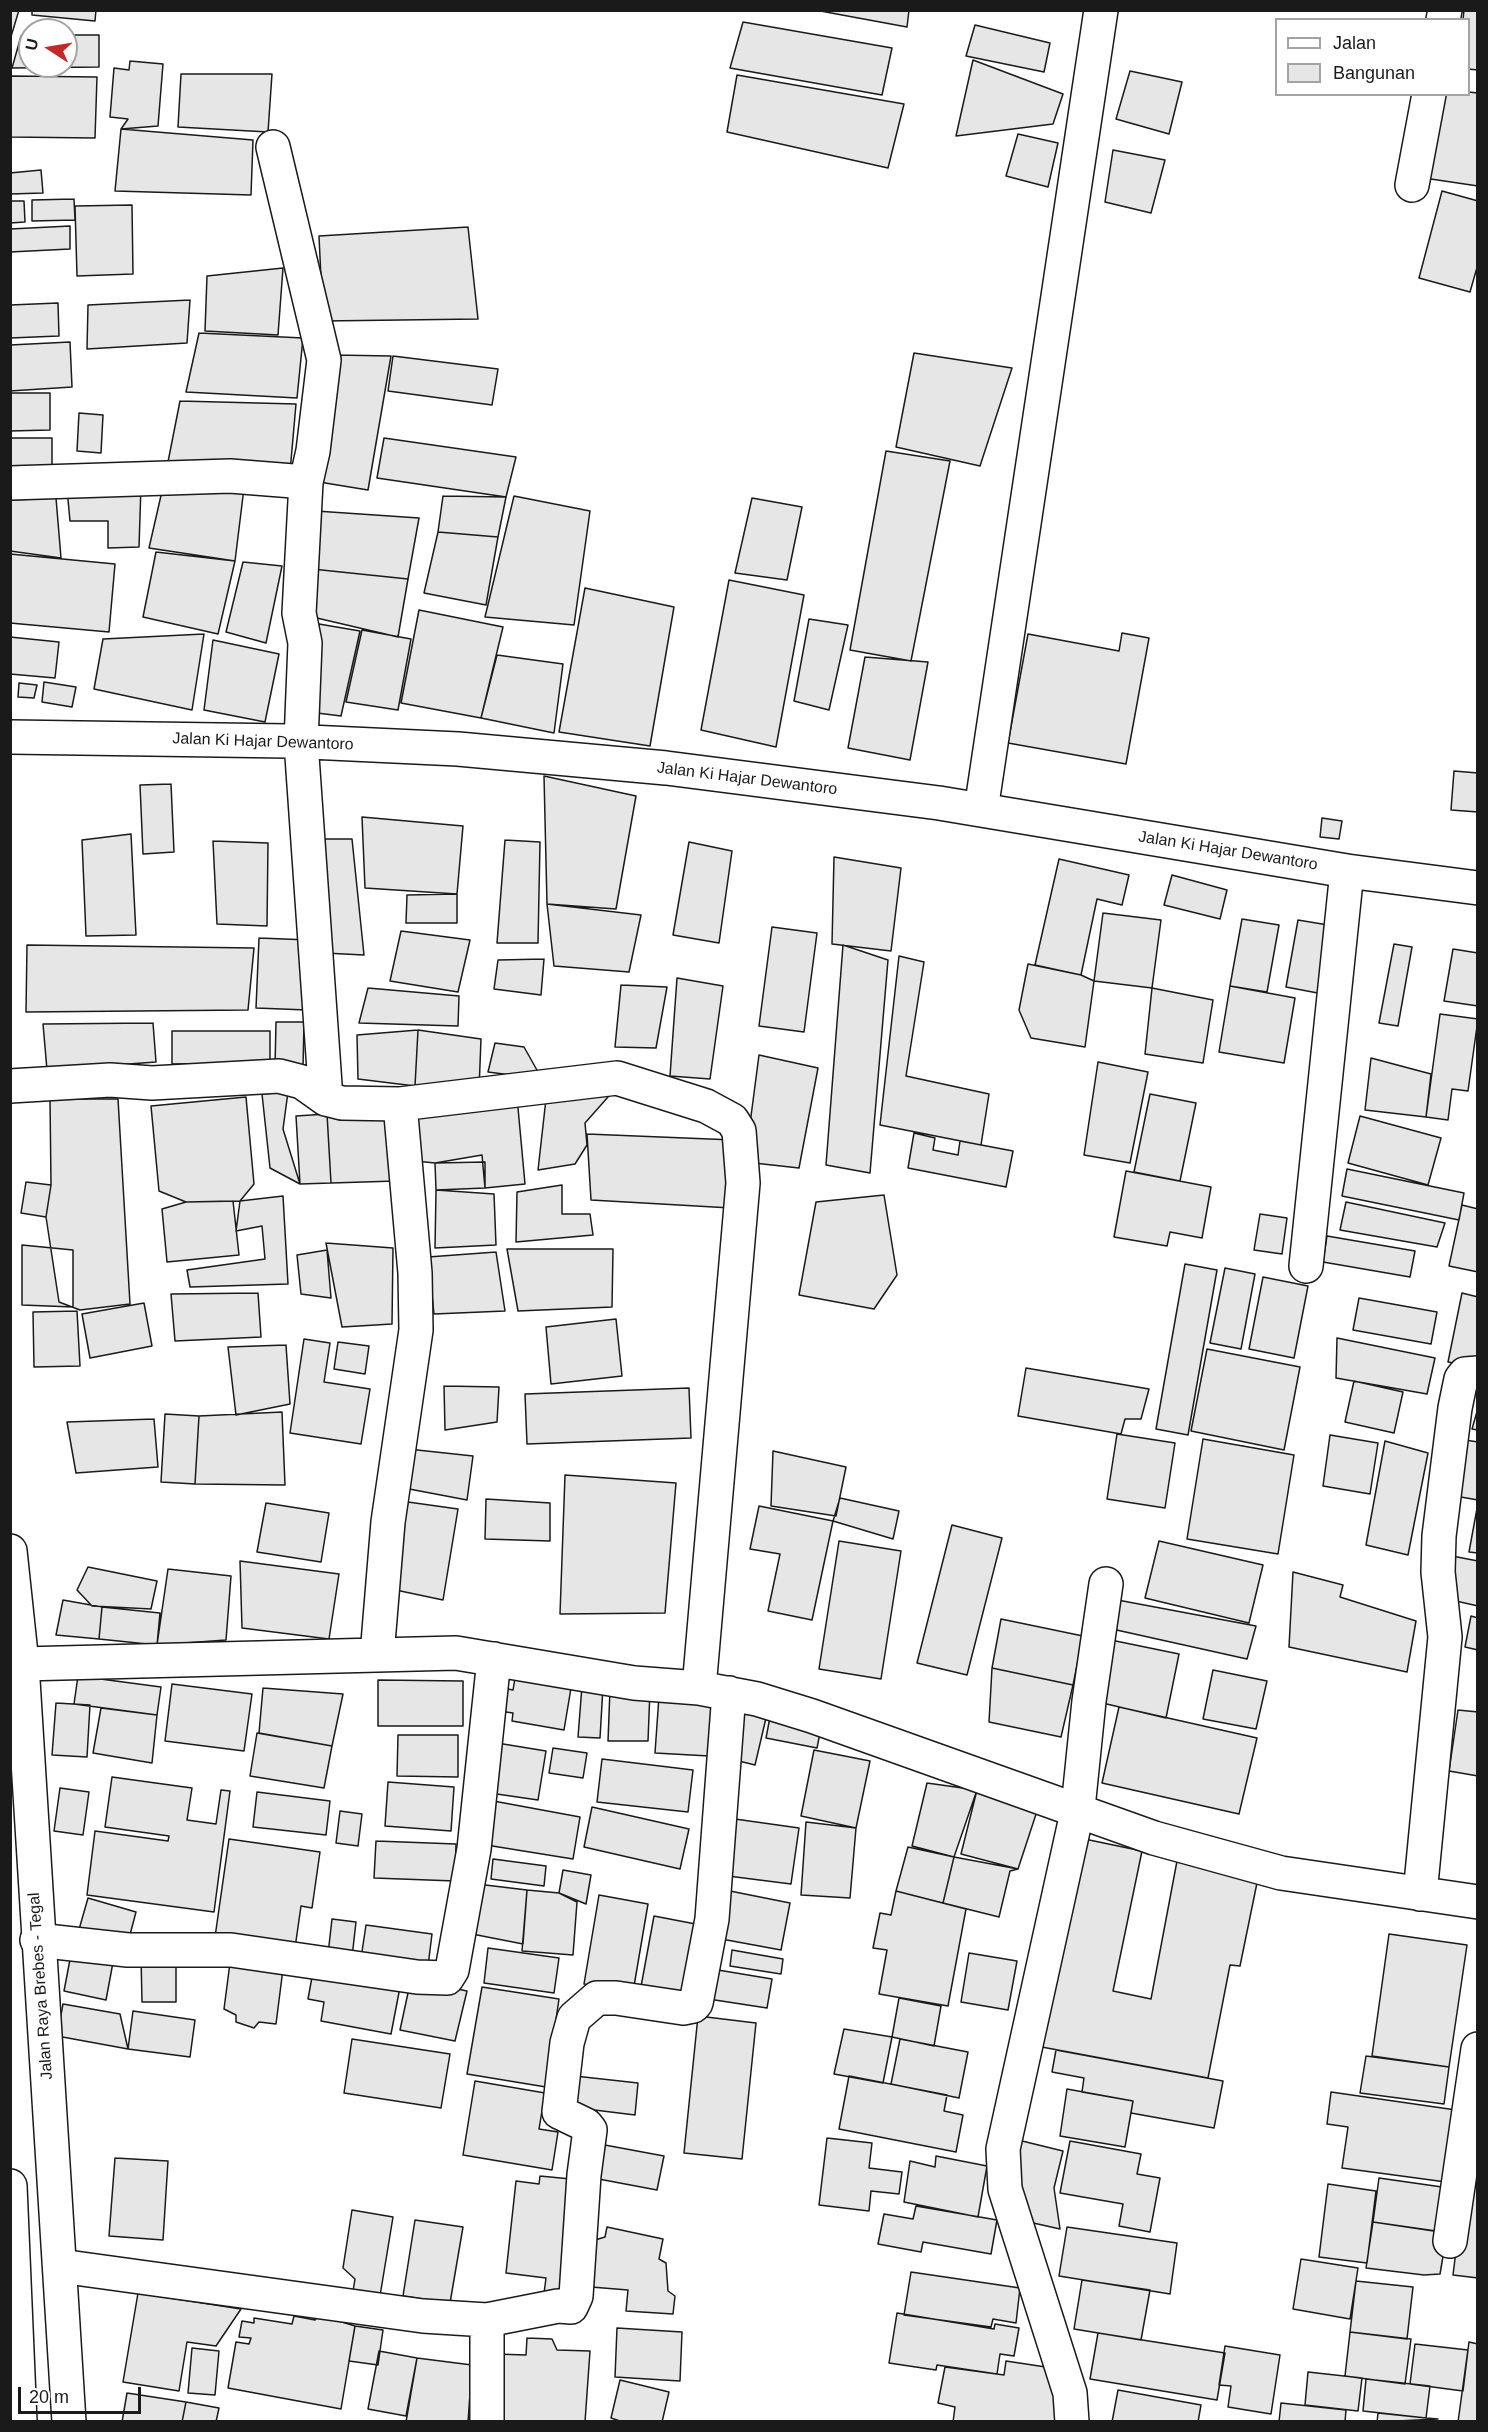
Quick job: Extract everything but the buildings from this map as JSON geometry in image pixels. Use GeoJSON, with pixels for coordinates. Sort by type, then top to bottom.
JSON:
{"type":"FeatureCollection","features":[{"type":"Feature","properties":{"kind":"main road"},"geometry":{"type":"LineString","coordinates":[[981,810],[1101,10]]}},
{"type":"Feature","properties":{"kind":"main road"},"geometry":{"type":"LineString","coordinates":[[1412,185],[1429,96]]}},
{"type":"Feature","properties":{"kind":"main road"},"geometry":{"type":"LineString","coordinates":[[273,147],[324,360],[313,451],[306,482],[299,613],[306,643],[301,742],[326,1099]]}},
{"type":"Feature","properties":{"kind":"main road"},"geometry":{"type":"LineString","coordinates":[[10,483],[230,476],[306,482]]}},
{"type":"Feature","properties":{"kind":"main road","name":"Jalan Ki Hajar Dewantoro"},"geometry":{"type":"LineString","coordinates":[[10,737],[301,742],[458,749],[666,768],[981,810],[1347,871],[1478,888]]}},
{"type":"Feature","properties":{"kind":"main road"},"geometry":{"type":"LineString","coordinates":[[1306,1266],[1347,871]]}},
{"type":"Feature","properties":{"kind":"main road"},"geometry":{"type":"LineString","coordinates":[[10,1086],[110,1080],[152,1083],[279,1076],[302,1082],[326,1099],[342,1103],[400,1104],[616,1077],[706,1106],[732,1120],[739,1131],[743,1183],[714,1691],[712,1919],[696,2003],[693,2006],[683,2008],[616,1998],[597,1998],[574,2018],[567,2043],[559,2112],[586,2125],[590,2130],[576,2296],[571,2307],[558,2306],[486,2320],[423,2316],[60,2266]]}},
{"type":"Feature","properties":{"kind":"main road"},"geometry":{"type":"LineString","coordinates":[[377,1655],[388,1522],[416,1330],[415,1273],[400,1104]]}},
{"type":"Feature","properties":{"kind":"main road"},"geometry":{"type":"LineString","coordinates":[[1420,1894],[1445,1637],[1438,1572],[1439,1536],[1455,1408],[1461,1379],[1465,1374],[1478,1373]]}},
{"type":"Feature","properties":{"kind":"main road","name":"Jalan Raya Brebes - Tegal"},"geometry":{"type":"LineString","coordinates":[[10,1551],[14,1620],[22,1665],[69,2421]]}},
{"type":"Feature","properties":{"kind":"main road"},"geometry":{"type":"LineString","coordinates":[[1072,2421],[1070,2393],[1005,2189],[1003,2149],[1078,1809],[1089,1701],[1106,1584]]}},
{"type":"Feature","properties":{"kind":"main road"},"geometry":{"type":"LineString","coordinates":[[22,1665],[456,1653],[634,1683],[714,1691],[758,1699],[812,1716],[1154,1838],[1281,1873],[1478,1902]]}},
{"type":"Feature","properties":{"kind":"main road"},"geometry":{"type":"LineString","coordinates":[[38,1940],[128,1950],[231,1950],[417,1977],[447,1978],[453,1966],[474,1850],[494,1659]]}},
{"type":"Feature","properties":{"kind":"main road"},"geometry":{"type":"LineString","coordinates":[[1450,2241],[1478,2049]]}},
{"type":"Feature","properties":{"kind":"main road"},"geometry":{"type":"LineString","coordinates":[[10,2186],[20,2421]]}},
{"type":"Feature","properties":{"kind":"main road"},"geometry":{"type":"LineString","coordinates":[[486,2320],[487,2421]]}}]}
